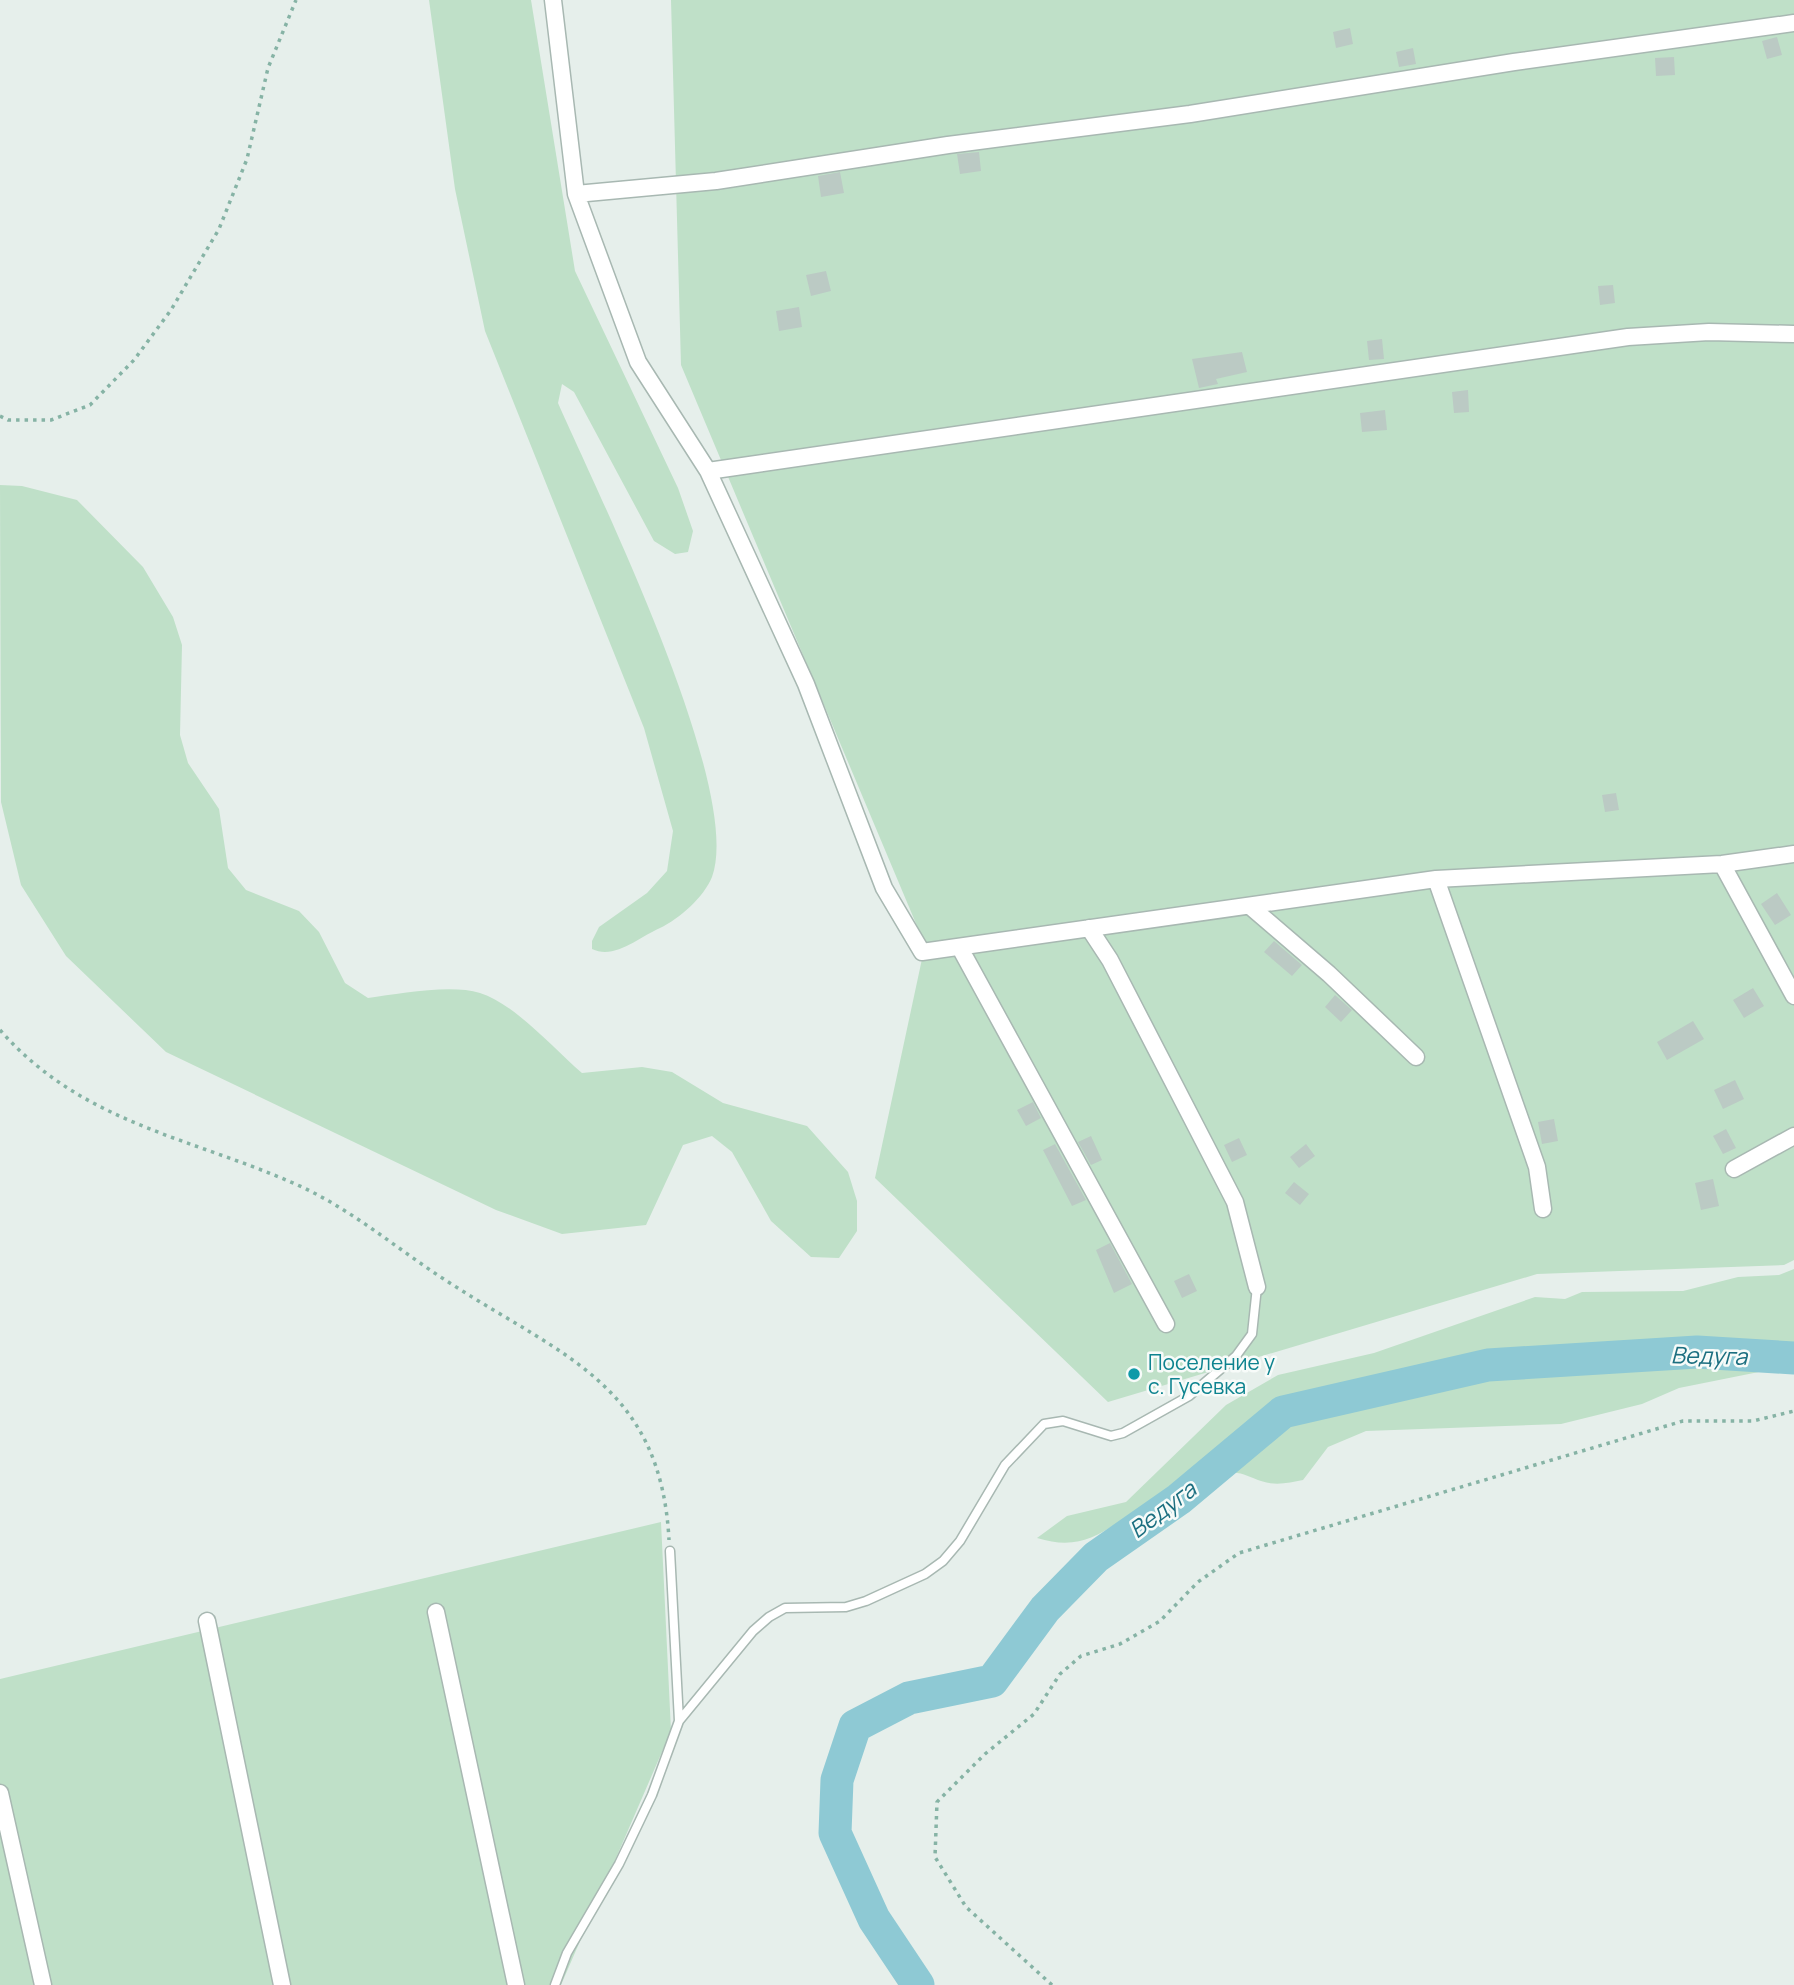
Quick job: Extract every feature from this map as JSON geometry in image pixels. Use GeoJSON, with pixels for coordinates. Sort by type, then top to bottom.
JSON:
{"type":"FeatureCollection","features":[{"type":"Feature","properties":{"kind":"street"},"geometry":{"type":"LineString","coordinates":[[553,0],[576,194],[638,362],[708,471],[806,684],[884,888],[922,952],[1436,879],[1722,864],[1794,854]]}},
{"type":"Feature","properties":{"kind":"street"},"geometry":{"type":"LineString","coordinates":[[576,194],[716,181],[948,145],[1190,114],[1514,62],[1794,23]]}},
{"type":"Feature","properties":{"kind":"street"},"geometry":{"type":"LineString","coordinates":[[708,471],[1628,337],[1709,332],[1794,334]]}},
{"type":"Feature","properties":{"kind":"street"},"geometry":{"type":"LineString","coordinates":[[1722,864],[1792,988]]}},
{"type":"Feature","properties":{"kind":"street"},"geometry":{"type":"LineString","coordinates":[[1436,879],[1538,1167],[1542,1209]]}},
{"type":"Feature","properties":{"kind":"street"},"geometry":{"type":"LineString","coordinates":[[1251,907],[1329,974],[1416,1057]]}},
{"type":"Feature","properties":{"kind":"street"},"geometry":{"type":"LineString","coordinates":[[1089,928],[1110,960],[1235,1202],[1257,1287]]}},
{"type":"Feature","properties":{"kind":"street"},"geometry":{"type":"LineString","coordinates":[[960,948],[1166,1324]]}},
{"type":"Feature","properties":{"kind":"street"},"geometry":{"type":"LineString","coordinates":[[1734,1169],[1794,1136]]}},
{"type":"Feature","properties":{"kind":"street"},"geometry":{"type":"LineString","coordinates":[[436,1612],[516,1985]]}},
{"type":"Feature","properties":{"kind":"street"},"geometry":{"type":"LineString","coordinates":[[206,1621],[282,1985]]}},
{"type":"Feature","properties":{"kind":"street"},"geometry":{"type":"LineString","coordinates":[[0,1793],[43,1985]]}},
{"type":"Feature","properties":{"kind":"lane"},"geometry":{"type":"LineString","coordinates":[[555,1985],[567,1953],[619,1864],[652,1795],[679,1721],[752,1631],[769,1616],[785,1608],[846,1607],[866,1601],[925,1574],[943,1561],[960,1541],[1005,1465],[1044,1424],[1063,1420],[1111,1436],[1123,1433],[1189,1396],[1236,1356],[1252,1334],[1257,1287]]}},
{"type":"Feature","properties":{"kind":"lane"},"geometry":{"type":"LineString","coordinates":[[670,1551],[679,1721]]}},
{"type":"Feature","properties":{"kind":"path"},"geometry":{"type":"LineString","coordinates":[[0,416],[8,420],[51,420],[90,405],[134,360],[171,310],[219,229],[247,159],[268,68],[296,0]]}},
{"type":"Feature","properties":{"kind":"path"},"geometry":{"type":"LineString","coordinates":[[0,1030],[17,1050],[70,1091],[139,1128],[303,1188],[373,1228],[452,1284],[566,1352],[596,1377],[630,1413],[651,1449],[662,1484],[670,1551]]}},
{"type":"Feature","properties":{"kind":"path"},"geometry":{"type":"LineString","coordinates":[[1052,1985],[966,1907],[935,1857],[937,1802],[985,1754],[1034,1714],[1060,1674],[1081,1656],[1120,1644],[1160,1621],[1198,1582],[1239,1553],[1683,1421],[1753,1421],[1794,1411]]}},
{"type":"Feature","properties":{"kind":"green space"},"geometry":{"type":"Polygon","coordinates":[[[429,0],[531,0],[575,271],[678,488],[693,531],[688,552],[675,554],[654,541],[574,392],[562,384],[558,403],[633,570],[688,712],[707,779],[716,835],[712,877],[697,900],[667,924],[627,946],[609,952],[592,949],[592,941],[599,927],[647,893],[667,871],[673,831],[644,728],[485,331],[455,189],[429,0]]]}},
{"type":"Feature","properties":{"kind":"green space"},"geometry":{"type":"Polygon","coordinates":[[[671,0],[1794,0],[1794,1260],[1784,1265],[1537,1274],[1108,1402],[875,1178],[925,945],[681,365],[671,0]]]}},
{"type":"Feature","properties":{"kind":"green space"},"geometry":{"type":"Polygon","coordinates":[[[0,485],[22,486],[77,500],[143,567],[173,617],[182,645],[180,735],[188,763],[219,809],[228,868],[246,890],[299,911],[319,932],[345,983],[368,998],[454,989],[480,993],[520,1017],[582,1073],[642,1067],[672,1072],[723,1103],[807,1126],[848,1172],[857,1201],[857,1231],[839,1258],[811,1257],[771,1221],[732,1152],[712,1136],[683,1145],[646,1225],[562,1234],[496,1210],[166,1052],[66,956],[21,885],[1,802],[0,485]]]}},
{"type":"Feature","properties":{"kind":"green space"},"geometry":{"type":"Polygon","coordinates":[[[1794,1269],[1794,1365],[1679,1388],[1642,1404],[1561,1424],[1366,1431],[1328,1447],[1303,1480],[1272,1483],[1240,1473],[1225,1474],[1162,1497],[1086,1539],[1056,1542],[1037,1538],[1067,1516],[1126,1502],[1226,1405],[1278,1375],[1374,1353],[1535,1297],[1565,1299],[1582,1292],[1683,1291],[1738,1277],[1779,1275],[1794,1269]]]}},
{"type":"Feature","properties":{"kind":"green space"},"geometry":{"type":"Polygon","coordinates":[[[661,1522],[671,1731],[561,1985],[0,1985],[0,1679],[661,1522]]]}},
{"type":"Feature","properties":{"kind":"building"},"geometry":{"type":"Polygon","coordinates":[[[1350,28],[1353,44],[1336,48],[1333,32],[1350,28]]]}},
{"type":"Feature","properties":{"kind":"building"},"geometry":{"type":"Polygon","coordinates":[[[1777,37],[1782,55],[1767,59],[1762,41],[1777,37]]]}},
{"type":"Feature","properties":{"kind":"building"},"geometry":{"type":"Polygon","coordinates":[[[1413,48],[1416,64],[1399,67],[1396,52],[1413,48]]]}},
{"type":"Feature","properties":{"kind":"building"},"geometry":{"type":"Polygon","coordinates":[[[1674,57],[1675,75],[1656,76],[1655,58],[1674,57]]]}},
{"type":"Feature","properties":{"kind":"building"},"geometry":{"type":"Polygon","coordinates":[[[979,152],[981,171],[960,174],[957,154],[979,152]]]}},
{"type":"Feature","properties":{"kind":"building"},"geometry":{"type":"Polygon","coordinates":[[[840,172],[844,193],[821,197],[818,176],[840,172]]]}},
{"type":"Feature","properties":{"kind":"building"},"geometry":{"type":"Polygon","coordinates":[[[826,271],[831,291],[811,296],[806,275],[826,271]]]}},
{"type":"Feature","properties":{"kind":"building"},"geometry":{"type":"Polygon","coordinates":[[[1613,285],[1615,303],[1600,305],[1598,286],[1613,285]]]}},
{"type":"Feature","properties":{"kind":"building"},"geometry":{"type":"Polygon","coordinates":[[[799,307],[802,327],[779,331],[776,311],[799,307]]]}},
{"type":"Feature","properties":{"kind":"building"},"geometry":{"type":"Polygon","coordinates":[[[1382,339],[1384,359],[1369,360],[1367,341],[1382,339]]]}},
{"type":"Feature","properties":{"kind":"building"},"geometry":{"type":"Polygon","coordinates":[[[1242,352],[1247,372],[1216,379],[1218,384],[1199,388],[1192,359],[1242,352]]]}},
{"type":"Feature","properties":{"kind":"building"},"geometry":{"type":"Polygon","coordinates":[[[1468,390],[1469,412],[1454,413],[1452,392],[1468,390]]]}},
{"type":"Feature","properties":{"kind":"building"},"geometry":{"type":"Polygon","coordinates":[[[1385,410],[1387,430],[1362,432],[1360,413],[1385,410]]]}},
{"type":"Feature","properties":{"kind":"building"},"geometry":{"type":"Polygon","coordinates":[[[1616,793],[1619,810],[1605,812],[1602,795],[1616,793]]]}},
{"type":"Feature","properties":{"kind":"building"},"geometry":{"type":"Polygon","coordinates":[[[1777,893],[1791,915],[1775,925],[1761,904],[1777,893]]]}},
{"type":"Feature","properties":{"kind":"building"},"geometry":{"type":"Polygon","coordinates":[[[1274,941],[1302,965],[1292,976],[1264,952],[1274,941]]]}},
{"type":"Feature","properties":{"kind":"building"},"geometry":{"type":"Polygon","coordinates":[[[1753,988],[1764,1006],[1744,1018],[1733,1000],[1753,988]]]}},
{"type":"Feature","properties":{"kind":"building"},"geometry":{"type":"Polygon","coordinates":[[[1335,995],[1352,1010],[1341,1022],[1325,1007],[1335,995]]]}},
{"type":"Feature","properties":{"kind":"building"},"geometry":{"type":"Polygon","coordinates":[[[1693,1021],[1704,1039],[1667,1060],[1657,1042],[1693,1021]]]}},
{"type":"Feature","properties":{"kind":"building"},"geometry":{"type":"Polygon","coordinates":[[[1735,1080],[1744,1099],[1723,1109],[1714,1090],[1735,1080]]]}},
{"type":"Feature","properties":{"kind":"building"},"geometry":{"type":"Polygon","coordinates":[[[1033,1102],[1041,1118],[1026,1126],[1017,1110],[1033,1102]]]}},
{"type":"Feature","properties":{"kind":"building"},"geometry":{"type":"Polygon","coordinates":[[[1554,1119],[1558,1141],[1542,1144],[1538,1122],[1554,1119]]]}},
{"type":"Feature","properties":{"kind":"building"},"geometry":{"type":"Polygon","coordinates":[[[1726,1129],[1736,1148],[1723,1154],[1713,1136],[1726,1129]]]}},
{"type":"Feature","properties":{"kind":"building"},"geometry":{"type":"Polygon","coordinates":[[[1091,1136],[1102,1160],[1091,1165],[1078,1142],[1091,1136]]]}},
{"type":"Feature","properties":{"kind":"building"},"geometry":{"type":"Polygon","coordinates":[[[1239,1138],[1247,1155],[1232,1162],[1224,1145],[1239,1138]]]}},
{"type":"Feature","properties":{"kind":"building"},"geometry":{"type":"Polygon","coordinates":[[[1055,1144],[1086,1200],[1072,1206],[1043,1150],[1055,1144]]]}},
{"type":"Feature","properties":{"kind":"building"},"geometry":{"type":"Polygon","coordinates":[[[1306,1144],[1315,1156],[1299,1168],[1290,1157],[1306,1144]]]}},
{"type":"Feature","properties":{"kind":"building"},"geometry":{"type":"Polygon","coordinates":[[[1713,1179],[1719,1206],[1701,1210],[1695,1183],[1713,1179]]]}},
{"type":"Feature","properties":{"kind":"building"},"geometry":{"type":"Polygon","coordinates":[[[1294,1182],[1309,1194],[1300,1205],[1285,1193],[1294,1182]]]}},
{"type":"Feature","properties":{"kind":"building"},"geometry":{"type":"Polygon","coordinates":[[[1110,1243],[1132,1284],[1114,1293],[1096,1250],[1110,1243]]]}},
{"type":"Feature","properties":{"kind":"building"},"geometry":{"type":"Polygon","coordinates":[[[1189,1274],[1197,1291],[1182,1298],[1174,1281],[1189,1274]]]}},
{"type":"Feature","properties":{"kind":"waterway","name":"Ведуга"},"geometry":{"type":"LineString","coordinates":[[918,1985],[874,1919],[835,1833],[837,1780],[855,1726],[909,1698],[992,1681],[1045,1609],[1096,1557],[1179,1499],[1283,1412],[1488,1365],[1697,1352],[1794,1358]]}},
{"type":"Feature","properties":{"kind":"place","name":"Поселение у с. Гусевка"},"geometry":{"type":"Point","coordinates":[1134,1374]}}]}
